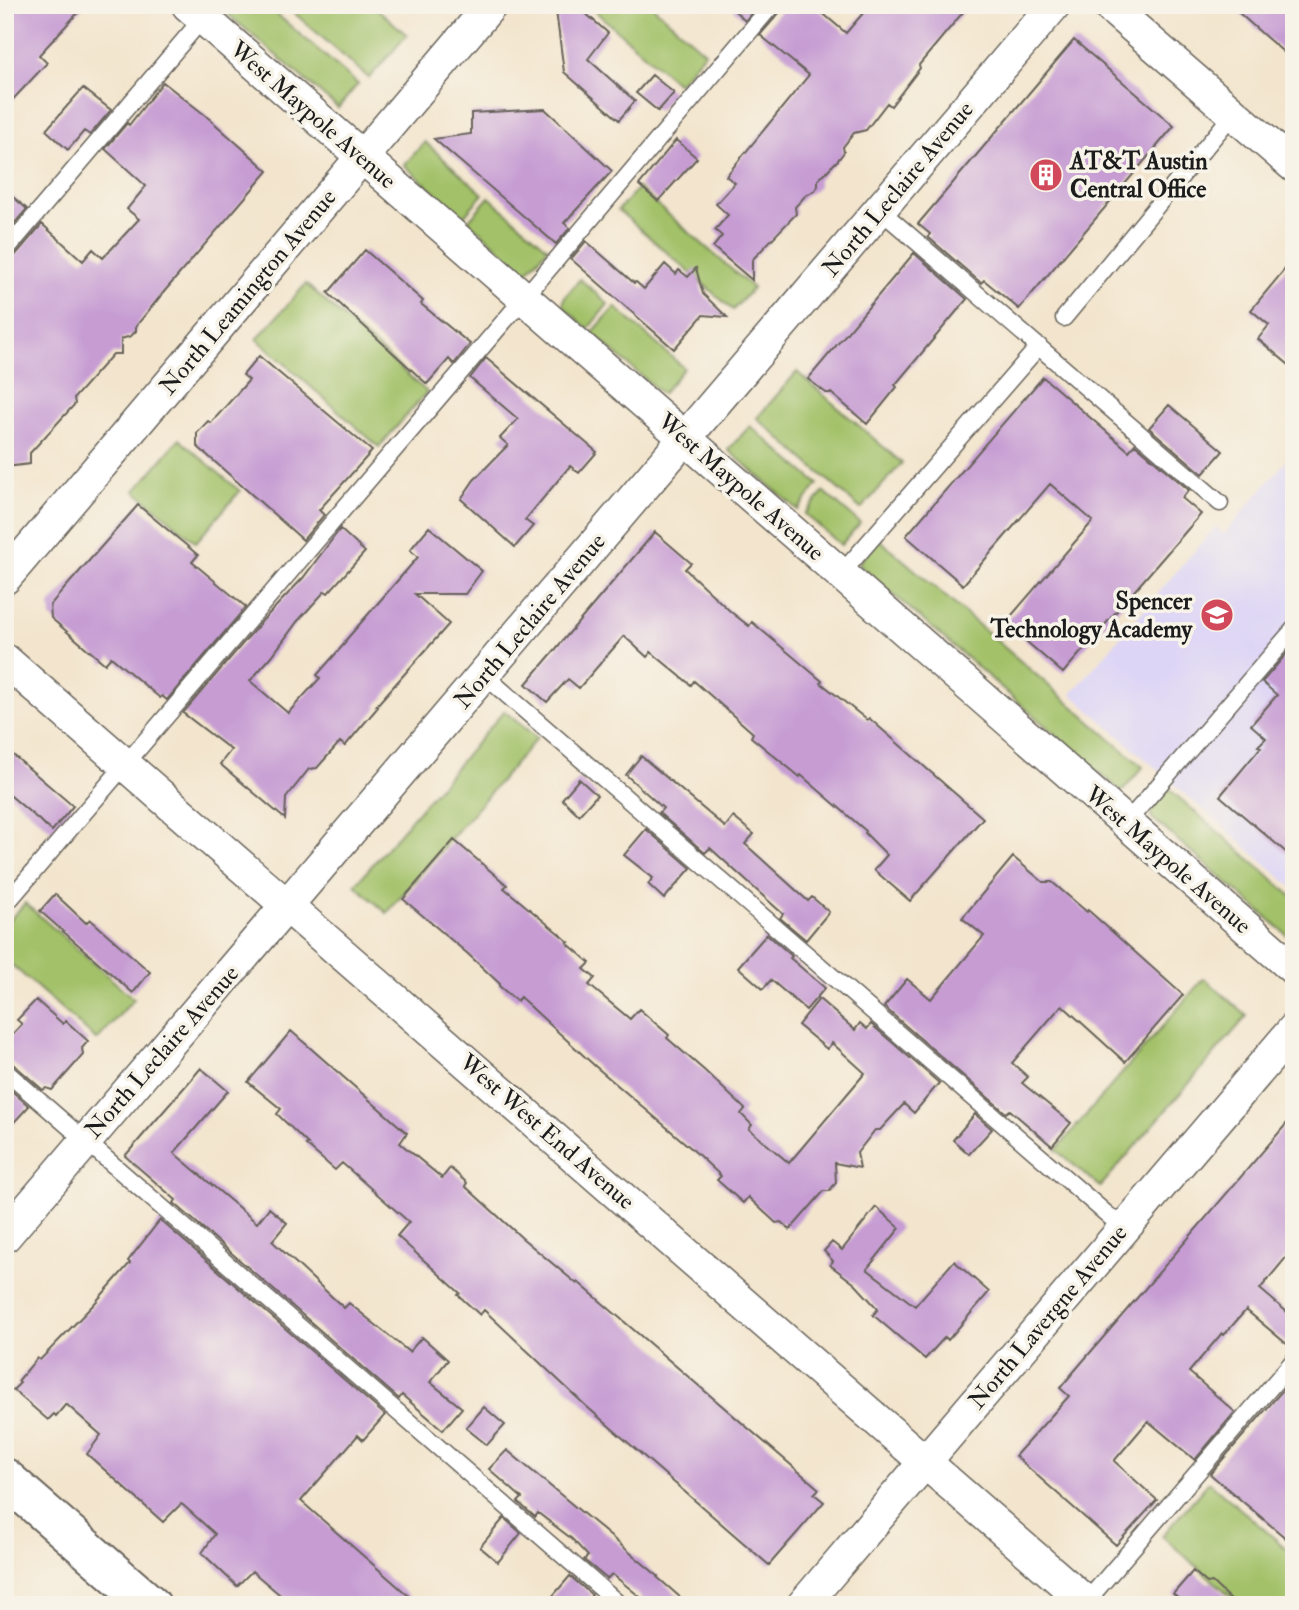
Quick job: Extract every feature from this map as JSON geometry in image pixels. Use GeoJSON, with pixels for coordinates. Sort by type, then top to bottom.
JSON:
{"type":"FeatureCollection","features":[{"type":"Feature","properties":{"kind":"street","name":"North Leamington Avenue"},"geometry":{"type":"LineString","coordinates":[[5,578],[491,5]]}},
{"type":"Feature","properties":{"kind":"street","name":"North Leclaire Avenue"},"geometry":{"type":"LineString","coordinates":[[5,1236],[1054,5]]}},
{"type":"Feature","properties":{"kind":"street"},"geometry":{"type":"LineString","coordinates":[[1108,5],[1294,166]]}},
{"type":"Feature","properties":{"kind":"street","name":"West Maypole Avenue"},"geometry":{"type":"LineString","coordinates":[[202,10],[363,157],[1294,970]]}},
{"type":"Feature","properties":{"kind":"street","name":"West West End Avenue"},"geometry":{"type":"LineString","coordinates":[[5,660],[1088,1604]]}},
{"type":"Feature","properties":{"kind":"street","name":"North Lavergne Avenue"},"geometry":{"type":"LineString","coordinates":[[803,1605],[1294,1029]]}},
{"type":"Feature","properties":{"kind":"street"},"geometry":{"type":"LineString","coordinates":[[5,1478],[151,1605]]}},
{"type":"Feature","properties":{"kind":"lane"},"geometry":{"type":"LineString","coordinates":[[5,905],[772,5]]}},
{"type":"Feature","properties":{"kind":"lane"},"geometry":{"type":"LineString","coordinates":[[5,251],[202,10]]}},
{"type":"Feature","properties":{"kind":"lane"},"geometry":{"type":"LineString","coordinates":[[1064,318],[1233,114]]}},
{"type":"Feature","properties":{"kind":"lane"},"geometry":{"type":"LineString","coordinates":[[880,210],[1220,503]]}},
{"type":"Feature","properties":{"kind":"lane"},"geometry":{"type":"LineString","coordinates":[[841,574],[1039,346]]}},
{"type":"Feature","properties":{"kind":"lane"},"geometry":{"type":"LineString","coordinates":[[1126,823],[1294,629]]}},
{"type":"Feature","properties":{"kind":"lane"},"geometry":{"type":"LineString","coordinates":[[484,675],[1124,1229]]}},
{"type":"Feature","properties":{"kind":"lane"},"geometry":{"type":"LineString","coordinates":[[5,1070],[620,1605]]}},
{"type":"Feature","properties":{"kind":"lane"},"geometry":{"type":"LineString","coordinates":[[1088,1604],[1294,1360]]}},
{"type":"Feature","properties":{"kind":"shaded area","name":"Spencer Technology Academy"},"geometry":{"type":"Polygon","coordinates":[[[1294,452],[1294,889],[1071,694],[1215,527],[1224,534],[1294,452]]]}},
{"type":"Feature","properties":{"kind":"green space"},"geometry":{"type":"Polygon","coordinates":[[[227,5],[266,5],[358,84],[338,108],[223,10],[227,5]]]}},
{"type":"Feature","properties":{"kind":"green space"},"geometry":{"type":"Polygon","coordinates":[[[285,5],[373,5],[407,35],[369,78],[285,5]]]}},
{"type":"Feature","properties":{"kind":"green space"},"geometry":{"type":"Polygon","coordinates":[[[588,5],[651,5],[705,52],[678,84],[588,5]]]}},
{"type":"Feature","properties":{"kind":"green space"},"geometry":{"type":"Polygon","coordinates":[[[425,142],[483,194],[463,217],[404,165],[425,142]]]}},
{"type":"Feature","properties":{"kind":"green space"},"geometry":{"type":"Polygon","coordinates":[[[638,188],[753,288],[733,310],[618,210],[638,188]]]}},
{"type":"Feature","properties":{"kind":"green space"},"geometry":{"type":"Polygon","coordinates":[[[489,197],[548,248],[527,272],[468,221],[489,197]]]}},
{"type":"Feature","properties":{"kind":"green space"},"geometry":{"type":"Polygon","coordinates":[[[580,279],[608,304],[588,329],[563,306],[564,298],[580,279]]]}},
{"type":"Feature","properties":{"kind":"green space"},"geometry":{"type":"Polygon","coordinates":[[[306,284],[427,392],[379,447],[257,339],[306,284]]]}},
{"type":"Feature","properties":{"kind":"green space"},"geometry":{"type":"Polygon","coordinates":[[[615,307],[684,368],[662,394],[592,333],[615,307]]]}},
{"type":"Feature","properties":{"kind":"green space"},"geometry":{"type":"Polygon","coordinates":[[[797,372],[902,463],[861,509],[757,418],[797,372]]]}},
{"type":"Feature","properties":{"kind":"green space"},"geometry":{"type":"Polygon","coordinates":[[[750,426],[818,484],[798,510],[728,450],[750,426]]]}},
{"type":"Feature","properties":{"kind":"green space"},"geometry":{"type":"Polygon","coordinates":[[[179,439],[240,491],[196,542],[135,491],[179,439]]]}},
{"type":"Feature","properties":{"kind":"green space"},"geometry":{"type":"Polygon","coordinates":[[[824,492],[860,523],[841,545],[805,514],[824,492]]]}},
{"type":"Feature","properties":{"kind":"green space"},"geometry":{"type":"Polygon","coordinates":[[[879,539],[1143,767],[1122,792],[858,564],[879,539]]]}},
{"type":"Feature","properties":{"kind":"green space"},"geometry":{"type":"Polygon","coordinates":[[[504,711],[537,738],[387,913],[355,885],[504,711]]]}},
{"type":"Feature","properties":{"kind":"green space"},"geometry":{"type":"Polygon","coordinates":[[[1169,789],[1294,898],[1294,941],[1151,817],[1152,810],[1169,789]]]}},
{"type":"Feature","properties":{"kind":"green space"},"geometry":{"type":"Polygon","coordinates":[[[25,903],[134,999],[97,1040],[5,959],[5,925],[25,903]]]}},
{"type":"Feature","properties":{"kind":"green space"},"geometry":{"type":"Polygon","coordinates":[[[1204,978],[1247,1016],[1100,1187],[1056,1150],[1204,978]]]}},
{"type":"Feature","properties":{"kind":"green space"},"geometry":{"type":"Polygon","coordinates":[[[1209,1482],[1294,1555],[1294,1605],[1241,1605],[1162,1536],[1209,1482]]]}},
{"type":"Feature","properties":{"kind":"building"},"geometry":{"type":"Polygon","coordinates":[[[5,5],[85,5],[39,55],[47,63],[5,108],[5,5]]]}},
{"type":"Feature","properties":{"kind":"building"},"geometry":{"type":"Polygon","coordinates":[[[572,5],[576,5],[608,33],[588,59],[635,101],[619,120],[564,72],[556,11],[567,11],[572,5]]]}},
{"type":"Feature","properties":{"kind":"building"},"geometry":{"type":"Polygon","coordinates":[[[729,5],[758,5],[745,21],[729,5]]]}},
{"type":"Feature","properties":{"kind":"building"},"geometry":{"type":"Polygon","coordinates":[[[782,5],[813,5],[846,33],[870,5],[969,5],[919,65],[920,68],[891,106],[887,103],[866,130],[854,133],[843,147],[844,152],[838,160],[818,180],[818,186],[795,207],[796,214],[752,260],[752,280],[713,247],[722,236],[715,230],[728,215],[716,204],[735,183],[726,176],[809,75],[760,35],[780,12],[782,5]]]}},
{"type":"Feature","properties":{"kind":"building"},"geometry":{"type":"Polygon","coordinates":[[[1230,5],[1294,5],[1294,61],[1267,38],[1230,5]]]}},
{"type":"Feature","properties":{"kind":"building","name":"AT&T Austin Central Office"},"geometry":{"type":"Polygon","coordinates":[[[1074,40],[1174,126],[1019,309],[984,280],[981,283],[928,237],[930,234],[918,224],[1074,40]]]}},
{"type":"Feature","properties":{"kind":"building"},"geometry":{"type":"Polygon","coordinates":[[[652,75],[674,93],[658,111],[636,93],[652,75]]]}},
{"type":"Feature","properties":{"kind":"building"},"geometry":{"type":"Polygon","coordinates":[[[163,82],[268,171],[163,293],[136,326],[136,331],[121,339],[121,354],[113,354],[74,398],[75,404],[30,453],[30,464],[5,467],[5,261],[13,258],[42,224],[83,261],[93,249],[103,258],[139,219],[127,209],[146,186],[105,149],[127,123],[129,125],[163,82]]]}},
{"type":"Feature","properties":{"kind":"building"},"geometry":{"type":"Polygon","coordinates":[[[83,88],[111,110],[90,135],[84,131],[68,150],[46,130],[83,88]]]}},
{"type":"Feature","properties":{"kind":"building"},"geometry":{"type":"Polygon","coordinates":[[[545,109],[612,171],[564,223],[570,228],[556,244],[434,139],[471,134],[471,113],[545,109]]]}},
{"type":"Feature","properties":{"kind":"building"},"geometry":{"type":"Polygon","coordinates":[[[676,140],[697,158],[658,201],[639,185],[676,140]]]}},
{"type":"Feature","properties":{"kind":"building"},"geometry":{"type":"Polygon","coordinates":[[[5,190],[27,209],[5,234],[5,190]]]}},
{"type":"Feature","properties":{"kind":"building"},"geometry":{"type":"Polygon","coordinates":[[[586,241],[644,289],[665,264],[676,274],[679,270],[688,277],[696,268],[703,294],[727,317],[703,315],[674,349],[571,259],[586,241]]]}},
{"type":"Feature","properties":{"kind":"building"},"geometry":{"type":"Polygon","coordinates":[[[365,250],[423,301],[421,304],[470,344],[454,364],[449,359],[427,384],[328,293],[365,250]]]}},
{"type":"Feature","properties":{"kind":"building"},"geometry":{"type":"Polygon","coordinates":[[[914,253],[967,299],[895,385],[897,387],[867,424],[831,393],[826,393],[808,379],[914,253]]]}},
{"type":"Feature","properties":{"kind":"building"},"geometry":{"type":"Polygon","coordinates":[[[1294,258],[1294,369],[1258,339],[1269,325],[1251,310],[1294,258]]]}},
{"type":"Feature","properties":{"kind":"building"},"geometry":{"type":"Polygon","coordinates":[[[259,356],[372,451],[319,510],[324,515],[303,540],[197,446],[197,433],[208,421],[211,423],[249,380],[243,375],[259,356]]]}},
{"type":"Feature","properties":{"kind":"building"},"geometry":{"type":"Polygon","coordinates":[[[486,358],[597,452],[579,473],[570,466],[525,520],[533,526],[515,547],[461,499],[474,480],[508,445],[500,438],[518,419],[470,378],[486,358]]]}},
{"type":"Feature","properties":{"kind":"building"},"geometry":{"type":"Polygon","coordinates":[[[1043,377],[1129,451],[1135,444],[1189,490],[1182,498],[1201,514],[1063,673],[1005,623],[1093,521],[1050,484],[963,585],[906,536],[1043,377]]]}},
{"type":"Feature","properties":{"kind":"building"},"geometry":{"type":"Polygon","coordinates":[[[1169,405],[1223,451],[1203,474],[1149,428],[1169,405]]]}},
{"type":"Feature","properties":{"kind":"building"},"geometry":{"type":"Polygon","coordinates":[[[138,505],[198,555],[192,562],[246,607],[167,700],[162,696],[160,698],[111,657],[105,664],[51,618],[50,605],[138,505]]]}},
{"type":"Feature","properties":{"kind":"building"},"geometry":{"type":"Polygon","coordinates":[[[429,527],[482,571],[465,594],[415,594],[449,624],[376,706],[378,707],[345,746],[340,742],[317,768],[309,769],[286,798],[285,819],[220,764],[231,750],[183,713],[303,578],[340,529],[365,552],[297,622],[250,681],[288,713],[320,678],[317,675],[345,641],[418,557],[410,550],[429,527]]]}},
{"type":"Feature","properties":{"kind":"building"},"geometry":{"type":"Polygon","coordinates":[[[655,532],[691,563],[685,569],[731,612],[749,626],[752,622],[822,681],[821,683],[867,720],[869,718],[983,818],[910,901],[874,870],[887,855],[866,831],[801,775],[800,777],[751,737],[753,733],[694,681],[691,685],[651,652],[647,657],[624,636],[579,688],[568,679],[547,702],[526,684],[655,532]]]}},
{"type":"Feature","properties":{"kind":"building"},"geometry":{"type":"Polygon","coordinates":[[[1294,645],[1294,859],[1220,796],[1266,738],[1251,725],[1277,695],[1262,682],[1294,645]]]}},
{"type":"Feature","properties":{"kind":"building"},"geometry":{"type":"Polygon","coordinates":[[[5,748],[73,806],[52,831],[5,791],[5,748]]]}},
{"type":"Feature","properties":{"kind":"building"},"geometry":{"type":"Polygon","coordinates":[[[641,756],[725,827],[733,817],[754,834],[745,844],[808,901],[812,897],[829,912],[806,940],[780,918],[783,914],[710,848],[705,853],[659,813],[663,808],[626,775],[641,756]]]}},
{"type":"Feature","properties":{"kind":"building"},"geometry":{"type":"Polygon","coordinates":[[[579,779],[597,795],[579,815],[562,799],[579,779]]]}},
{"type":"Feature","properties":{"kind":"building"},"geometry":{"type":"Polygon","coordinates":[[[646,829],[691,868],[664,899],[648,884],[653,878],[624,855],[646,829]]]}},
{"type":"Feature","properties":{"kind":"building"},"geometry":{"type":"Polygon","coordinates":[[[454,840],[507,885],[504,888],[590,963],[584,969],[595,978],[589,985],[630,1019],[639,1009],[669,1035],[667,1038],[745,1109],[741,1114],[752,1125],[749,1129],[789,1163],[865,1073],[832,1043],[827,1049],[798,1025],[819,999],[855,1030],[860,1023],[867,1029],[871,1024],[939,1083],[914,1113],[904,1104],[880,1130],[875,1130],[857,1153],[860,1168],[835,1163],[836,1183],[829,1191],[824,1191],[790,1230],[781,1222],[776,1223],[748,1197],[743,1203],[717,1180],[721,1176],[692,1149],[520,997],[517,1001],[499,986],[500,984],[468,954],[403,899],[454,840]]]}},
{"type":"Feature","properties":{"kind":"building"},"geometry":{"type":"Polygon","coordinates":[[[1013,857],[1043,882],[1052,882],[1087,912],[1088,910],[1183,995],[1125,1062],[1062,1005],[1012,1063],[1028,1077],[1022,1083],[1071,1123],[1052,1146],[1010,1110],[1006,1113],[884,1007],[907,979],[931,999],[984,936],[962,918],[1013,857]]]}},
{"type":"Feature","properties":{"kind":"building"},"geometry":{"type":"Polygon","coordinates":[[[55,894],[86,923],[90,919],[150,972],[133,993],[40,911],[55,894]]]}},
{"type":"Feature","properties":{"kind":"building"},"geometry":{"type":"Polygon","coordinates":[[[767,934],[825,988],[806,1010],[771,980],[763,989],[738,967],[767,934]]]}},
{"type":"Feature","properties":{"kind":"building"},"geometry":{"type":"Polygon","coordinates":[[[36,1000],[63,1024],[66,1021],[88,1041],[82,1048],[83,1055],[52,1090],[43,1090],[12,1063],[5,1061],[5,1042],[22,1024],[17,1020],[36,1000]]]}},
{"type":"Feature","properties":{"kind":"building"},"geometry":{"type":"Polygon","coordinates":[[[291,1031],[407,1133],[400,1143],[442,1178],[450,1168],[467,1183],[465,1186],[522,1238],[577,1284],[578,1282],[819,1489],[814,1494],[824,1502],[769,1565],[586,1406],[484,1310],[480,1315],[458,1295],[460,1293],[397,1236],[409,1222],[342,1163],[335,1170],[306,1145],[308,1144],[277,1114],[281,1109],[248,1082],[291,1031]]]}},
{"type":"Feature","properties":{"kind":"building"},"geometry":{"type":"Polygon","coordinates":[[[201,1068],[228,1091],[174,1153],[257,1223],[269,1208],[287,1223],[272,1241],[344,1308],[349,1303],[409,1352],[422,1337],[448,1360],[430,1382],[462,1408],[443,1430],[402,1395],[399,1399],[174,1203],[176,1200],[125,1156],[201,1068]]]}},
{"type":"Feature","properties":{"kind":"building"},"geometry":{"type":"Polygon","coordinates":[[[5,1085],[29,1106],[5,1132],[5,1085]]]}},
{"type":"Feature","properties":{"kind":"building"},"geometry":{"type":"Polygon","coordinates":[[[975,1114],[992,1129],[969,1154],[953,1140],[975,1114]]]}},
{"type":"Feature","properties":{"kind":"building"},"geometry":{"type":"Polygon","coordinates":[[[1294,1115],[1294,1248],[1260,1289],[1294,1318],[1294,1350],[1246,1310],[1224,1335],[1222,1333],[1189,1372],[1235,1412],[1195,1460],[1148,1421],[1114,1461],[1157,1500],[1116,1545],[1015,1456],[1069,1396],[1060,1388],[1294,1115]]]}},
{"type":"Feature","properties":{"kind":"building"},"geometry":{"type":"Polygon","coordinates":[[[876,1207],[900,1228],[867,1269],[915,1306],[954,1261],[989,1292],[948,1340],[945,1337],[925,1359],[873,1315],[878,1309],[855,1284],[830,1265],[833,1261],[824,1251],[832,1242],[842,1250],[876,1207]]]}},
{"type":"Feature","properties":{"kind":"building"},"geometry":{"type":"Polygon","coordinates":[[[160,1220],[385,1415],[363,1440],[358,1435],[301,1501],[419,1605],[292,1605],[252,1571],[237,1586],[202,1553],[215,1534],[183,1505],[163,1522],[87,1454],[101,1435],[66,1404],[56,1416],[54,1414],[48,1420],[13,1390],[37,1358],[40,1360],[130,1263],[128,1261],[160,1220]]]}},
{"type":"Feature","properties":{"kind":"building"},"geometry":{"type":"Polygon","coordinates":[[[1294,1377],[1294,1545],[1210,1474],[1294,1377]]]}},
{"type":"Feature","properties":{"kind":"building"},"geometry":{"type":"Polygon","coordinates":[[[484,1407],[505,1425],[487,1445],[466,1428],[484,1407]]]}},
{"type":"Feature","properties":{"kind":"building"},"geometry":{"type":"Polygon","coordinates":[[[507,1450],[689,1605],[650,1605],[612,1574],[607,1579],[584,1560],[588,1556],[572,1539],[538,1513],[535,1517],[518,1502],[522,1498],[489,1469],[507,1450]]]}},
{"type":"Feature","properties":{"kind":"building"},"geometry":{"type":"Polygon","coordinates":[[[504,1518],[521,1533],[498,1562],[480,1547],[504,1518]]]}},
{"type":"Feature","properties":{"kind":"building"},"geometry":{"type":"Polygon","coordinates":[[[1193,1571],[1207,1583],[1212,1582],[1236,1605],[1186,1605],[1173,1594],[1193,1571]]]}},
{"type":"Feature","properties":{"kind":"building"},"geometry":{"type":"Polygon","coordinates":[[[570,1576],[592,1595],[583,1605],[545,1605],[570,1576]]]}},
{"type":"Feature","properties":{"kind":"place","name":"AT&T Austin Central Office"},"geometry":{"type":"Point","coordinates":[1046,175]}},
{"type":"Feature","properties":{"kind":"place","name":"Spencer Technology Academy"},"geometry":{"type":"Point","coordinates":[1217,615]}}]}
